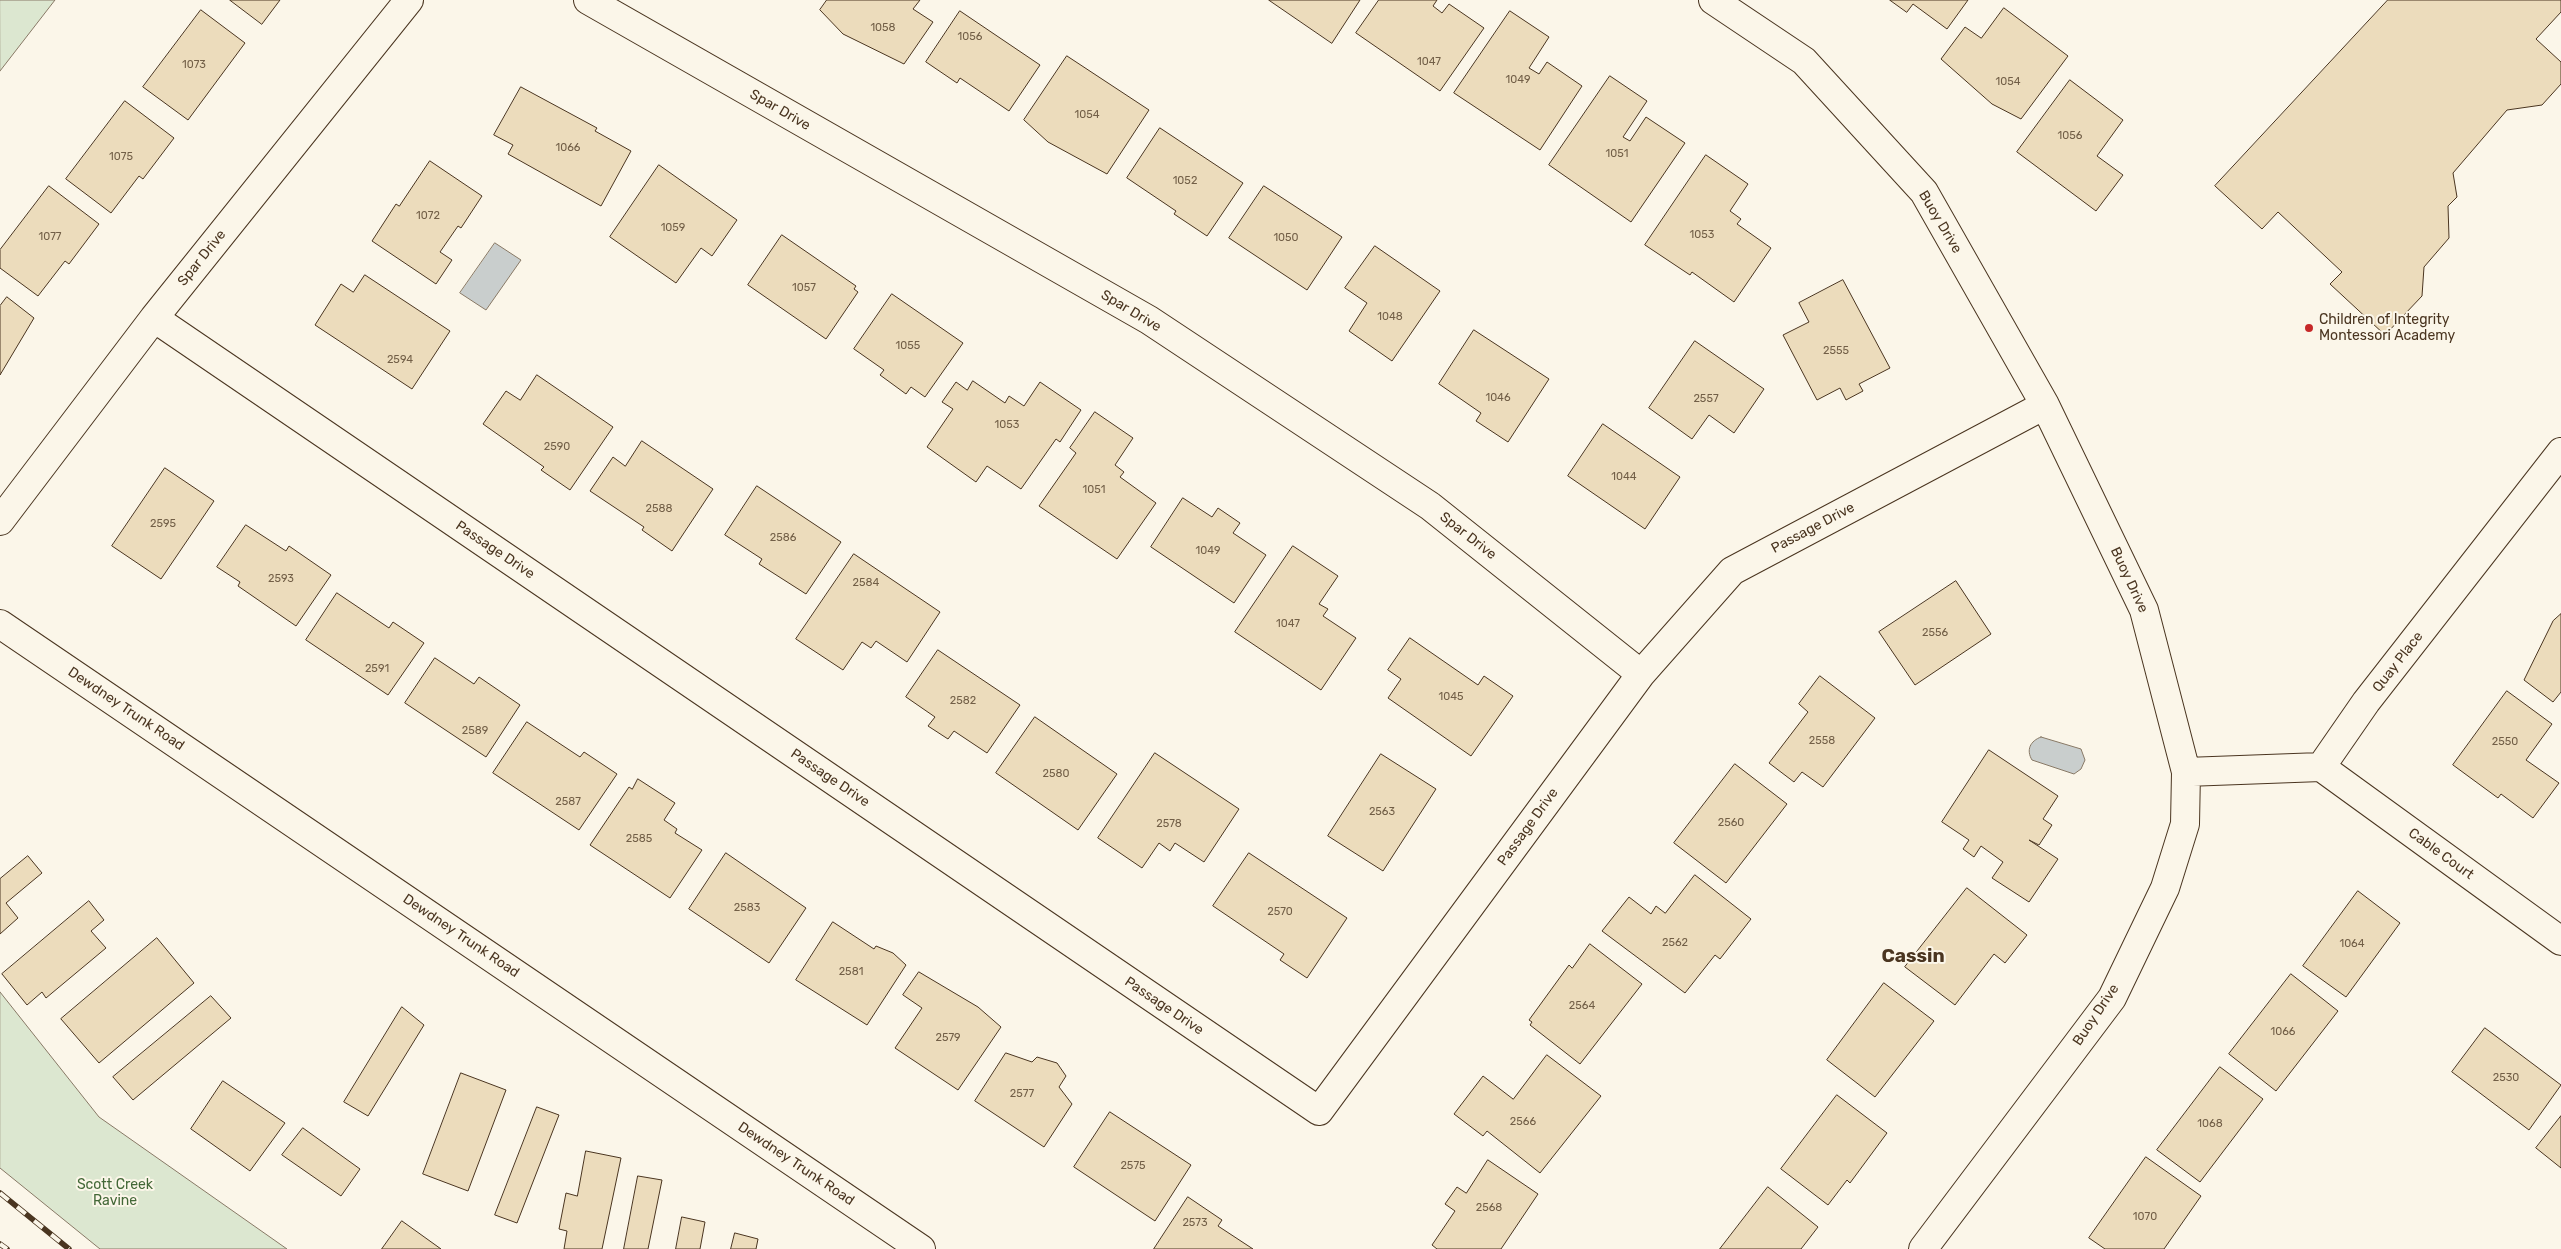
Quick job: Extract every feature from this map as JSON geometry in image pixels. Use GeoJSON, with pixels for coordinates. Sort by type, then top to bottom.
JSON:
{"type":"FeatureCollection","features":[{"type":"Feature","properties":{"kind":"street","name":"Spar Drive"},"geometry":{"type":"LineString","coordinates":[[0,521],[154,318],[409,0]]}},
{"type":"Feature","properties":{"kind":"street","name":"Spar Drive"},"geometry":{"type":"LineString","coordinates":[[588,0],[1149,320],[1430,506],[1641,674]]}},
{"type":"Feature","properties":{"kind":"street","name":"Buoy Drive"},"geometry":{"type":"LineString","coordinates":[[1713,0],[1804,61],[1924,192],[2045,406],[2144,610],[2186,772],[2185,824],[2165,888],[2112,998],[1923,1249]]}},
{"type":"Feature","properties":{"kind":"street","name":"Passage Drive"},"geometry":{"type":"LineString","coordinates":[[154,318],[1320,1111],[1641,674],[1732,571],[2045,406]]}},
{"type":"Feature","properties":{"kind":"street","name":"Quay Place"},"geometry":{"type":"LineString","coordinates":[[2321,767],[2366,702],[2561,452]]}},
{"type":"Feature","properties":{"kind":"street","name":"Dewdney Trunk Road"},"geometry":{"type":"LineString","coordinates":[[0,624],[921,1249]]}},
{"type":"Feature","properties":{"kind":"street"},"geometry":{"type":"LineString","coordinates":[[2186,772],[2321,767]]}},
{"type":"Feature","properties":{"kind":"street","name":"Cable Court"},"geometry":{"type":"LineString","coordinates":[[2321,767],[2561,941]]}},
{"type":"Feature","properties":{"kind":"green space"},"geometry":{"type":"Polygon","coordinates":[[[0,0],[55,0],[0,71],[0,0]]]}},
{"type":"Feature","properties":{"kind":"green space","name":"Scott Creek Ravine"},"geometry":{"type":"Polygon","coordinates":[[[0,992],[99,1117],[287,1249],[100,1249],[0,1168],[0,992]]]}},
{"type":"Feature","properties":{"kind":"shaded area"},"geometry":{"type":"Polygon","coordinates":[[[495,243],[521,260],[486,310],[460,293],[495,243]]]}},
{"type":"Feature","properties":{"kind":"shaded area"},"geometry":{"type":"Polygon","coordinates":[[[2041,737],[2081,749],[2085,760],[2081,769],[2074,774],[2032,760],[2029,753],[2030,746],[2041,737]]]}},
{"type":"Feature","properties":{"kind":"building"},"geometry":{"type":"Polygon","coordinates":[[[230,0],[280,0],[262,24],[230,0]]]}},
{"type":"Feature","properties":{"kind":"building"},"geometry":{"type":"Polygon","coordinates":[[[827,0],[920,0],[913,9],[933,22],[904,64],[843,34],[820,10],[827,0]]]}},
{"type":"Feature","properties":{"kind":"building"},"geometry":{"type":"Polygon","coordinates":[[[1269,0],[1360,0],[1332,43],[1269,0]]]}},
{"type":"Feature","properties":{"kind":"building"},"geometry":{"type":"Polygon","coordinates":[[[1379,0],[1437,0],[1433,6],[1442,13],[1449,4],[1484,28],[1440,91],[1356,33],[1379,0]]]}},
{"type":"Feature","properties":{"kind":"building"},"geometry":{"type":"Polygon","coordinates":[[[1890,0],[1968,0],[1947,29],[1913,4],[1907,12],[1890,0]]]}},
{"type":"Feature","properties":{"kind":"building","name":"Children of Integrity Montessori Academy"},"geometry":{"type":"Polygon","coordinates":[[[2388,0],[2561,0],[2561,12],[2536,39],[2561,62],[2561,84],[2542,105],[2507,110],[2453,173],[2457,197],[2448,206],[2449,238],[2424,267],[2422,296],[2385,335],[2330,284],[2342,272],[2278,212],[2262,229],[2215,186],[2388,0]]]}},
{"type":"Feature","properties":{"kind":"building"},"geometry":{"type":"Polygon","coordinates":[[[2004,8],[2068,56],[2021,119],[1992,104],[1941,59],[1965,27],[1981,38],[2004,8]]]}},
{"type":"Feature","properties":{"kind":"building"},"geometry":{"type":"Polygon","coordinates":[[[201,10],[245,43],[188,120],[143,87],[201,10]]]}},
{"type":"Feature","properties":{"kind":"building"},"geometry":{"type":"Polygon","coordinates":[[[960,11],[1040,65],[1009,111],[960,78],[957,83],[926,62],[960,11]]]}},
{"type":"Feature","properties":{"kind":"building"},"geometry":{"type":"Polygon","coordinates":[[[1510,11],[1549,37],[1529,68],[1539,74],[1547,62],[1582,86],[1540,150],[1454,93],[1510,11]]]}},
{"type":"Feature","properties":{"kind":"building"},"geometry":{"type":"Polygon","coordinates":[[[1067,56],[1149,110],[1107,174],[1048,142],[1024,120],[1067,56]]]}},
{"type":"Feature","properties":{"kind":"building"},"geometry":{"type":"Polygon","coordinates":[[[1610,76],[1647,101],[1623,137],[1630,141],[1646,117],[1685,143],[1631,222],[1549,165],[1610,76]]]}},
{"type":"Feature","properties":{"kind":"building"},"geometry":{"type":"Polygon","coordinates":[[[2070,80],[2123,120],[2097,156],[2123,175],[2096,211],[2017,152],[2070,80]]]}},
{"type":"Feature","properties":{"kind":"building"},"geometry":{"type":"Polygon","coordinates":[[[521,87],[597,128],[595,131],[631,151],[601,206],[508,154],[513,145],[494,135],[521,87]]]}},
{"type":"Feature","properties":{"kind":"building"},"geometry":{"type":"Polygon","coordinates":[[[125,101],[174,138],[143,179],[139,176],[111,213],[66,179],[125,101]]]}},
{"type":"Feature","properties":{"kind":"building"},"geometry":{"type":"Polygon","coordinates":[[[1160,128],[1243,183],[1207,236],[1174,214],[1176,211],[1127,178],[1160,128]]]}},
{"type":"Feature","properties":{"kind":"building"},"geometry":{"type":"Polygon","coordinates":[[[1706,155],[1748,184],[1730,211],[1741,219],[1737,224],[1771,248],[1734,302],[1692,272],[1690,275],[1645,245],[1706,155]]]}},
{"type":"Feature","properties":{"kind":"building"},"geometry":{"type":"Polygon","coordinates":[[[430,161],[482,196],[461,228],[458,226],[440,252],[452,260],[436,284],[372,241],[396,204],[399,206],[430,161]]]}},
{"type":"Feature","properties":{"kind":"building"},"geometry":{"type":"Polygon","coordinates":[[[659,165],[737,220],[712,256],[701,248],[676,283],[610,237],[659,165]]]}},
{"type":"Feature","properties":{"kind":"building"},"geometry":{"type":"Polygon","coordinates":[[[49,186],[99,224],[69,264],[65,261],[38,296],[0,268],[0,250],[49,186]]]}},
{"type":"Feature","properties":{"kind":"building"},"geometry":{"type":"Polygon","coordinates":[[[1264,186],[1342,237],[1307,290],[1229,238],[1264,186]]]}},
{"type":"Feature","properties":{"kind":"building"},"geometry":{"type":"Polygon","coordinates":[[[782,235],[856,286],[854,289],[858,292],[826,339],[748,285],[782,235]]]}},
{"type":"Feature","properties":{"kind":"building"},"geometry":{"type":"Polygon","coordinates":[[[1375,246],[1440,291],[1392,361],[1349,331],[1367,303],[1345,288],[1375,246]]]}},
{"type":"Feature","properties":{"kind":"building"},"geometry":{"type":"Polygon","coordinates":[[[365,275],[450,331],[412,389],[315,325],[341,284],[353,292],[365,275]]]}},
{"type":"Feature","properties":{"kind":"building"},"geometry":{"type":"Polygon","coordinates":[[[1843,280],[1890,368],[1859,384],[1863,391],[1846,400],[1840,388],[1817,400],[1783,335],[1809,322],[1799,303],[1843,280]]]}},
{"type":"Feature","properties":{"kind":"building"},"geometry":{"type":"Polygon","coordinates":[[[892,294],[963,343],[925,397],[911,387],[906,394],[880,375],[884,370],[854,349],[892,294]]]}},
{"type":"Feature","properties":{"kind":"building"},"geometry":{"type":"Polygon","coordinates":[[[7,297],[34,318],[0,375],[0,306],[7,297]]]}},
{"type":"Feature","properties":{"kind":"building"},"geometry":{"type":"Polygon","coordinates":[[[1474,330],[1549,379],[1508,442],[1476,421],[1481,413],[1439,384],[1474,330]]]}},
{"type":"Feature","properties":{"kind":"building"},"geometry":{"type":"Polygon","coordinates":[[[1695,341],[1764,389],[1734,433],[1709,415],[1692,439],[1649,408],[1695,341]]]}},
{"type":"Feature","properties":{"kind":"building"},"geometry":{"type":"Polygon","coordinates":[[[537,375],[613,427],[570,490],[541,470],[544,467],[483,424],[506,391],[520,400],[537,375]]]}},
{"type":"Feature","properties":{"kind":"building"},"geometry":{"type":"Polygon","coordinates":[[[973,381],[1005,403],[1009,396],[1024,406],[1040,382],[1081,410],[1060,442],[1056,439],[1021,489],[987,466],[976,482],[927,447],[953,409],[942,402],[956,382],[967,390],[973,381]]]}},
{"type":"Feature","properties":{"kind":"building"},"geometry":{"type":"Polygon","coordinates":[[[1095,412],[1133,438],[1115,465],[1124,472],[1120,477],[1156,503],[1117,559],[1039,506],[1076,453],[1070,448],[1095,412]]]}},
{"type":"Feature","properties":{"kind":"building"},"geometry":{"type":"Polygon","coordinates":[[[1603,424],[1680,477],[1645,529],[1568,476],[1603,424]]]}},
{"type":"Feature","properties":{"kind":"building"},"geometry":{"type":"Polygon","coordinates":[[[642,441],[713,489],[672,551],[642,530],[644,527],[590,491],[613,457],[625,466],[642,441]]]}},
{"type":"Feature","properties":{"kind":"building"},"geometry":{"type":"Polygon","coordinates":[[[165,468],[214,501],[161,579],[112,546],[165,468]]]}},
{"type":"Feature","properties":{"kind":"building"},"geometry":{"type":"Polygon","coordinates":[[[757,486],[841,542],[806,594],[759,564],[762,559],[725,535],[757,486]]]}},
{"type":"Feature","properties":{"kind":"building"},"geometry":{"type":"Polygon","coordinates":[[[1183,498],[1212,517],[1218,508],[1240,523],[1233,533],[1266,555],[1234,603],[1151,547],[1183,498]]]}},
{"type":"Feature","properties":{"kind":"building"},"geometry":{"type":"Polygon","coordinates":[[[246,525],[286,551],[289,546],[331,575],[296,626],[238,586],[240,582],[217,567],[246,525]]]}},
{"type":"Feature","properties":{"kind":"building"},"geometry":{"type":"Polygon","coordinates":[[[1293,546],[1338,576],[1319,604],[1328,609],[1323,616],[1356,638],[1321,690],[1235,632],[1293,546]]]}},
{"type":"Feature","properties":{"kind":"building"},"geometry":{"type":"Polygon","coordinates":[[[854,554],[940,612],[907,662],[876,641],[871,648],[862,642],[843,670],[796,639],[854,554]]]}},
{"type":"Feature","properties":{"kind":"building"},"geometry":{"type":"Polygon","coordinates":[[[1956,581],[1991,634],[1915,685],[1879,632],[1956,581]]]}},
{"type":"Feature","properties":{"kind":"building"},"geometry":{"type":"Polygon","coordinates":[[[337,593],[389,628],[393,622],[424,643],[388,695],[306,640],[337,593]]]}},
{"type":"Feature","properties":{"kind":"building"},"geometry":{"type":"Polygon","coordinates":[[[2561,614],[2561,692],[2553,702],[2524,680],[2553,621],[2561,614]]]}},
{"type":"Feature","properties":{"kind":"building"},"geometry":{"type":"Polygon","coordinates":[[[1410,638],[1478,685],[1484,676],[1513,696],[1471,756],[1388,698],[1401,679],[1388,670],[1410,638]]]}},
{"type":"Feature","properties":{"kind":"building"},"geometry":{"type":"Polygon","coordinates":[[[938,650],[1020,705],[987,753],[954,731],[948,739],[928,726],[935,717],[906,697],[938,650]]]}},
{"type":"Feature","properties":{"kind":"building"},"geometry":{"type":"Polygon","coordinates":[[[435,658],[474,684],[479,677],[520,705],[486,757],[405,703],[435,658]]]}},
{"type":"Feature","properties":{"kind":"building"},"geometry":{"type":"Polygon","coordinates":[[[1820,676],[1875,718],[1823,787],[1802,772],[1794,782],[1769,763],[1808,712],[1799,704],[1820,676]]]}},
{"type":"Feature","properties":{"kind":"building"},"geometry":{"type":"Polygon","coordinates":[[[2507,691],[2552,724],[2526,760],[2559,783],[2533,818],[2501,794],[2498,798],[2453,765],[2507,691]]]}},
{"type":"Feature","properties":{"kind":"building"},"geometry":{"type":"Polygon","coordinates":[[[1035,717],[1117,774],[1078,830],[996,773],[1035,717]]]}},
{"type":"Feature","properties":{"kind":"building"},"geometry":{"type":"Polygon","coordinates":[[[527,722],[580,757],[584,752],[617,774],[579,830],[493,773],[527,722]]]}},
{"type":"Feature","properties":{"kind":"building"},"geometry":{"type":"Polygon","coordinates":[[[1989,750],[2058,796],[2043,819],[2052,825],[2039,845],[2029,840],[2058,859],[2029,902],[1992,878],[2003,862],[1981,846],[1974,857],[1963,849],[1969,840],[1942,822],[1989,750]]]}},
{"type":"Feature","properties":{"kind":"building"},"geometry":{"type":"Polygon","coordinates":[[[1155,753],[1239,809],[1204,862],[1175,843],[1170,851],[1159,843],[1142,868],[1098,838],[1155,753]]]}},
{"type":"Feature","properties":{"kind":"building"},"geometry":{"type":"Polygon","coordinates":[[[1381,754],[1436,789],[1383,871],[1328,836],[1381,754]]]}},
{"type":"Feature","properties":{"kind":"building"},"geometry":{"type":"Polygon","coordinates":[[[1735,764],[1787,804],[1726,883],[1674,843],[1735,764]]]}},
{"type":"Feature","properties":{"kind":"building"},"geometry":{"type":"Polygon","coordinates":[[[638,779],[675,803],[664,820],[677,829],[675,833],[702,850],[670,898],[590,845],[629,787],[632,789],[638,779]]]}},
{"type":"Feature","properties":{"kind":"building"},"geometry":{"type":"Polygon","coordinates":[[[726,853],[806,908],[769,963],[689,909],[726,853]]]}},
{"type":"Feature","properties":{"kind":"building"},"geometry":{"type":"Polygon","coordinates":[[[1249,853],[1347,918],[1307,978],[1280,960],[1284,954],[1213,906],[1249,853]]]}},
{"type":"Feature","properties":{"kind":"building"},"geometry":{"type":"Polygon","coordinates":[[[28,856],[42,873],[6,903],[18,918],[0,934],[0,879],[28,856]]]}},
{"type":"Feature","properties":{"kind":"building"},"geometry":{"type":"Polygon","coordinates":[[[1695,875],[1751,919],[1720,959],[1715,955],[1685,993],[1602,931],[1629,897],[1651,914],[1656,906],[1665,913],[1695,875]]]}},
{"type":"Feature","properties":{"kind":"building"},"geometry":{"type":"Polygon","coordinates":[[[1967,888],[2027,935],[2005,963],[1994,954],[1955,1005],[1905,967],[1967,888]]]}},
{"type":"Feature","properties":{"kind":"building"},"geometry":{"type":"Polygon","coordinates":[[[2358,891],[2400,923],[2346,997],[2303,966],[2358,891]]]}},
{"type":"Feature","properties":{"kind":"building"},"geometry":{"type":"Polygon","coordinates":[[[89,901],[104,920],[91,931],[106,948],[46,998],[42,992],[27,1005],[2,974],[89,901]]]}},
{"type":"Feature","properties":{"kind":"building"},"geometry":{"type":"Polygon","coordinates":[[[833,922],[874,949],[876,946],[893,953],[906,965],[867,1025],[796,980],[833,922]]]}},
{"type":"Feature","properties":{"kind":"building"},"geometry":{"type":"Polygon","coordinates":[[[157,938],[194,983],[99,1063],[61,1019],[157,938]]]}},
{"type":"Feature","properties":{"kind":"building"},"geometry":{"type":"Polygon","coordinates":[[[1590,944],[1642,984],[1580,1064],[1530,1025],[1532,1022],[1529,1020],[1569,965],[1572,968],[1590,944]]]}},
{"type":"Feature","properties":{"kind":"building"},"geometry":{"type":"Polygon","coordinates":[[[919,972],[978,1007],[1001,1027],[958,1090],[895,1048],[922,1008],[903,995],[919,972]]]}},
{"type":"Feature","properties":{"kind":"building"},"geometry":{"type":"Polygon","coordinates":[[[2291,974],[2338,1011],[2276,1091],[2229,1054],[2291,974]]]}},
{"type":"Feature","properties":{"kind":"building"},"geometry":{"type":"Polygon","coordinates":[[[1884,983],[1934,1021],[1875,1097],[1827,1060],[1884,983]]]}},
{"type":"Feature","properties":{"kind":"building"},"geometry":{"type":"Polygon","coordinates":[[[211,996],[231,1018],[133,1100],[113,1077],[211,996]]]}},
{"type":"Feature","properties":{"kind":"building"},"geometry":{"type":"Polygon","coordinates":[[[402,1007],[424,1025],[368,1116],[344,1102],[402,1007]]]}},
{"type":"Feature","properties":{"kind":"building"},"geometry":{"type":"Polygon","coordinates":[[[2485,1028],[2561,1085],[2529,1130],[2452,1072],[2485,1028]]]}},
{"type":"Feature","properties":{"kind":"building"},"geometry":{"type":"Polygon","coordinates":[[[1006,1053],[1032,1062],[1037,1057],[1057,1063],[1066,1076],[1059,1087],[1072,1104],[1044,1147],[975,1101],[1006,1053]]]}},
{"type":"Feature","properties":{"kind":"building"},"geometry":{"type":"Polygon","coordinates":[[[1547,1055],[1601,1096],[1540,1173],[1487,1131],[1483,1136],[1454,1114],[1483,1076],[1513,1099],[1547,1055]]]}},
{"type":"Feature","properties":{"kind":"building"},"geometry":{"type":"Polygon","coordinates":[[[2220,1067],[2263,1099],[2200,1182],[2157,1150],[2220,1067]]]}},
{"type":"Feature","properties":{"kind":"building"},"geometry":{"type":"Polygon","coordinates":[[[461,1073],[506,1090],[468,1191],[423,1174],[461,1073]]]}},
{"type":"Feature","properties":{"kind":"building"},"geometry":{"type":"Polygon","coordinates":[[[223,1081],[285,1123],[250,1171],[191,1129],[223,1081]]]}},
{"type":"Feature","properties":{"kind":"building"},"geometry":{"type":"Polygon","coordinates":[[[1837,1095],[1887,1133],[1850,1183],[1847,1180],[1828,1205],[1781,1169],[1837,1095]]]}},
{"type":"Feature","properties":{"kind":"building"},"geometry":{"type":"Polygon","coordinates":[[[537,1107],[559,1115],[517,1223],[495,1215],[537,1107]]]}},
{"type":"Feature","properties":{"kind":"building"},"geometry":{"type":"Polygon","coordinates":[[[1110,1112],[1191,1165],[1155,1221],[1074,1167],[1110,1112]]]}},
{"type":"Feature","properties":{"kind":"building"},"geometry":{"type":"Polygon","coordinates":[[[2561,1116],[2561,1168],[2536,1148],[2561,1116]]]}},
{"type":"Feature","properties":{"kind":"building"},"geometry":{"type":"Polygon","coordinates":[[[303,1128],[360,1169],[341,1196],[282,1155],[303,1128]]]}},
{"type":"Feature","properties":{"kind":"building"},"geometry":{"type":"Polygon","coordinates":[[[586,1151],[621,1158],[602,1249],[564,1249],[567,1231],[559,1229],[566,1193],[577,1196],[586,1151]]]}},
{"type":"Feature","properties":{"kind":"building"},"geometry":{"type":"Polygon","coordinates":[[[2146,1157],[2201,1196],[2164,1249],[2105,1249],[2089,1238],[2146,1157]]]}},
{"type":"Feature","properties":{"kind":"building"},"geometry":{"type":"Polygon","coordinates":[[[1488,1160],[1538,1194],[1501,1249],[1437,1249],[1432,1245],[1455,1211],[1445,1204],[1457,1187],[1466,1193],[1488,1160]]]}},
{"type":"Feature","properties":{"kind":"building"},"geometry":{"type":"Polygon","coordinates":[[[638,1176],[662,1180],[648,1249],[624,1249],[638,1176]]]}},
{"type":"Feature","properties":{"kind":"building"},"geometry":{"type":"Polygon","coordinates":[[[1768,1187],[1818,1227],[1801,1249],[1720,1249],[1768,1187]]]}},
{"type":"Feature","properties":{"kind":"building"},"geometry":{"type":"Polygon","coordinates":[[[1188,1197],[1222,1220],[1218,1226],[1253,1249],[1154,1249],[1188,1197]]]}},
{"type":"Feature","properties":{"kind":"building"},"geometry":{"type":"Polygon","coordinates":[[[682,1217],[705,1222],[700,1249],[676,1249],[682,1217]]]}},
{"type":"Feature","properties":{"kind":"building"},"geometry":{"type":"Polygon","coordinates":[[[402,1221],[441,1249],[382,1249],[402,1221]]]}},
{"type":"Feature","properties":{"kind":"building"},"geometry":{"type":"Polygon","coordinates":[[[735,1233],[758,1239],[756,1249],[731,1249],[735,1233]]]}},
{"type":"Feature","properties":{"kind":"railway"},"geometry":{"type":"LineString","coordinates":[[0,1193],[69,1249]]}},
{"type":"Feature","properties":{"kind":"railway"},"geometry":{"type":"LineString","coordinates":[[0,1244],[7,1249]]}},
{"type":"Feature","properties":{"kind":"place","name":"Children of Integrity Montessori Academy"},"geometry":{"type":"Point","coordinates":[2309,328]}},
{"type":"Feature","properties":{"kind":"district","name":"Cassin"},"geometry":{"type":"Point","coordinates":[1913,957]}}]}
